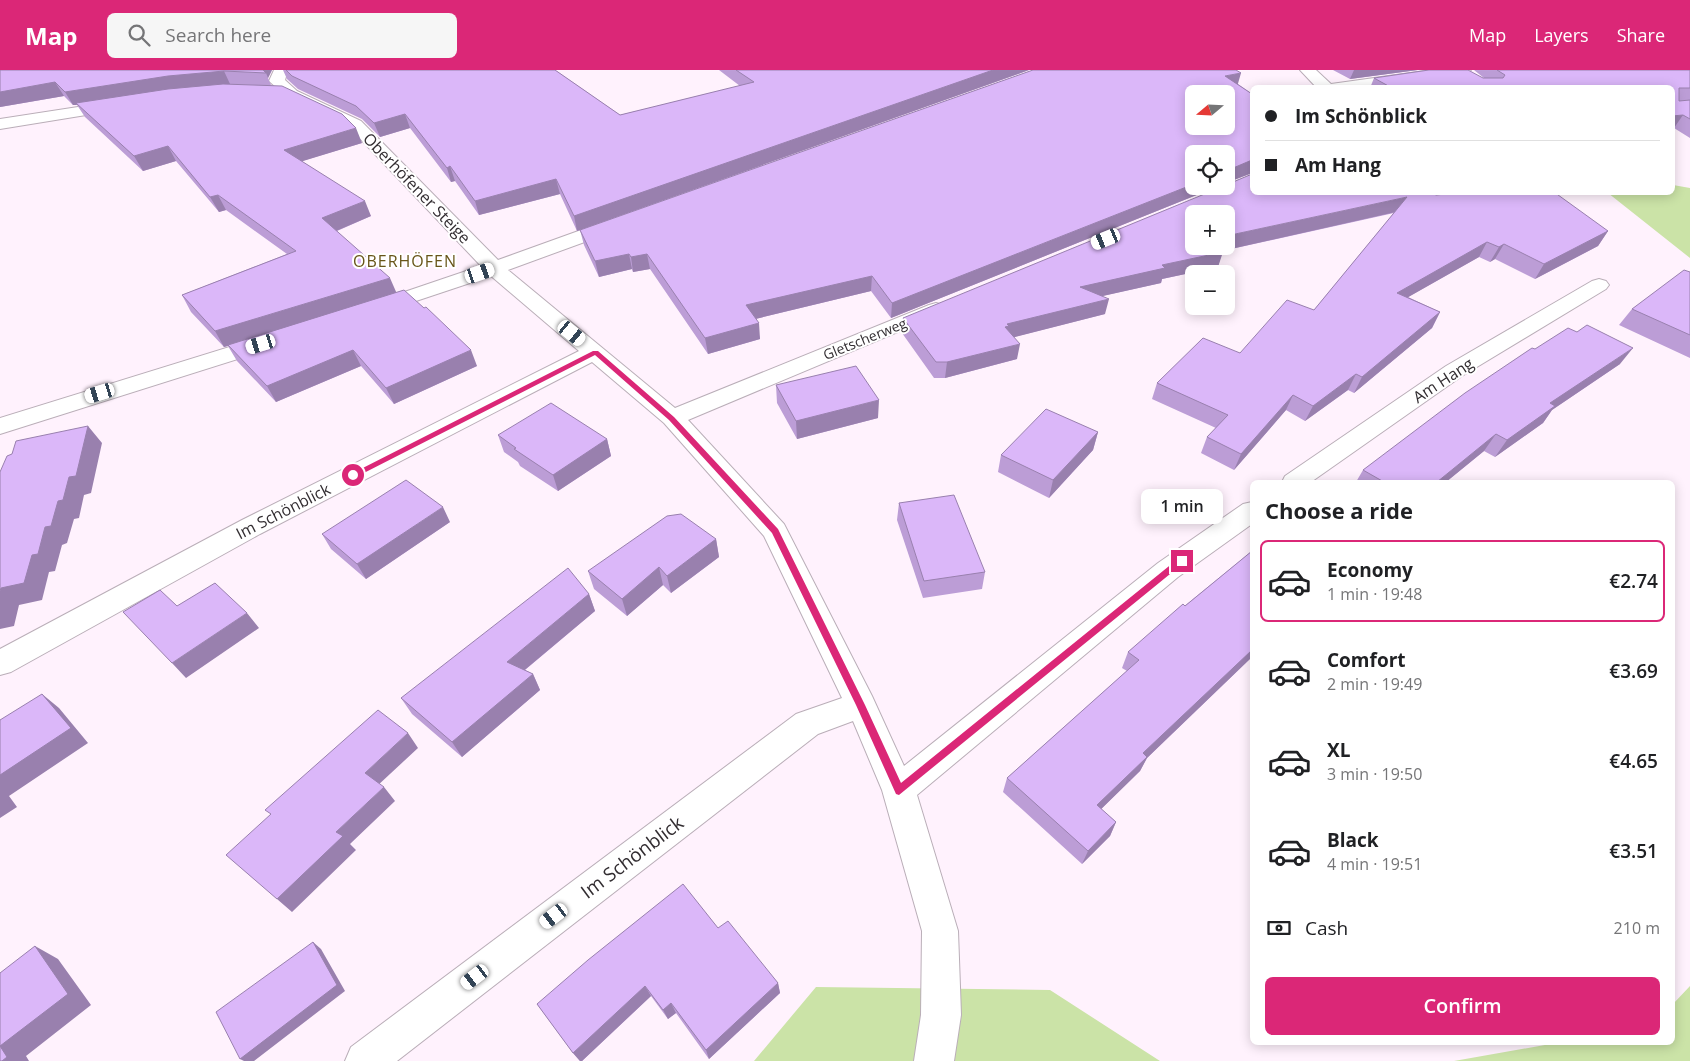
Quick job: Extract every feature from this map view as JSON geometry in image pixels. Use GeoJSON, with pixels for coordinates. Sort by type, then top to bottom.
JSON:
{"type":"FeatureCollection","features":[{"type":"Feature","properties":{"kind":"street","name":"Oberhöfener Steige"},"geometry":{"type":"LineString","coordinates":[[281,70],[277,81],[292,94],[355,124],[494,268],[672,418],[775,531],[861,705],[899,790],[940,930],[941,1015],[934,1061]]}},
{"type":"Feature","properties":{"kind":"street"},"geometry":{"type":"LineString","coordinates":[[1307,70],[1323,85]]}},
{"type":"Feature","properties":{"kind":"street"},"geometry":{"type":"LineString","coordinates":[[1361,85],[1464,73]]}},
{"type":"Feature","properties":{"kind":"street"},"geometry":{"type":"LineString","coordinates":[[265,92],[292,94]]}},
{"type":"Feature","properties":{"kind":"street"},"geometry":{"type":"LineString","coordinates":[[0,124],[136,102]]}},
{"type":"Feature","properties":{"kind":"street"},"geometry":{"type":"LineString","coordinates":[[354,315],[494,268],[636,217]]}},
{"type":"Feature","properties":{"kind":"street","name":"Am Hang"},"geometry":{"type":"LineString","coordinates":[[1297,480],[1454,371],[1599,285]]}},
{"type":"Feature","properties":{"kind":"street","name":"Gletscherweg"},"geometry":{"type":"LineString","coordinates":[[672,418],[951,303]]}},
{"type":"Feature","properties":{"kind":"street"},"geometry":{"type":"LineString","coordinates":[[0,426],[31,414],[289,335]]}},
{"type":"Feature","properties":{"kind":"street","name":"Im Schönblick"},"geometry":{"type":"LineString","coordinates":[[0,663],[251,527],[596,352]]}},
{"type":"Feature","properties":{"kind":"street"},"geometry":{"type":"LineString","coordinates":[[22,439],[31,414]]}},
{"type":"Feature","properties":{"kind":"street"},"geometry":{"type":"LineString","coordinates":[[899,790],[1168,570],[1250,512]]}},
{"type":"Feature","properties":{"kind":"street","name":"Im Schönblick"},"geometry":{"type":"LineString","coordinates":[[365,1061],[808,724],[861,705]]}},
{"type":"Feature","properties":{"kind":"green space"},"geometry":{"type":"Polygon","coordinates":[[[1675,185],[1690,188],[1690,258],[1611,195],[1675,195],[1675,185]]]}},
{"type":"Feature","properties":{"kind":"green space"},"geometry":{"type":"Polygon","coordinates":[[[1690,986],[1690,1061],[1454,1061],[1545,1045],[1675,1045],[1675,1002],[1690,986]]]}},
{"type":"Feature","properties":{"kind":"green space"},"geometry":{"type":"Polygon","coordinates":[[[816,987],[1050,990],[1160,1061],[754,1061],[816,987]]]}},
{"type":"Feature","properties":{"kind":"building"},"geometry":{"type":"Polygon","coordinates":[[[0,70],[263,70],[266,73],[224,71],[168,76],[65,92],[55,82],[0,92],[0,70]]]}},
{"type":"Feature","properties":{"kind":"building"},"geometry":{"type":"Polygon","coordinates":[[[286,70],[555,70],[620,115],[754,82],[736,70],[993,70],[574,216],[556,179],[475,201],[450,166],[447,168],[405,114],[374,123],[356,106],[292,76],[286,70]]]}},
{"type":"Feature","properties":{"kind":"building"},"geometry":{"type":"Polygon","coordinates":[[[1033,70],[1236,70],[1241,73],[1225,76],[1250,93],[1250,161],[1235,167],[1235,145],[1185,145],[1185,188],[892,303],[872,276],[746,305],[759,323],[705,338],[647,254],[631,257],[629,254],[595,261],[580,230],[1033,70]]]}},
{"type":"Feature","properties":{"kind":"building"},"geometry":{"type":"Polygon","coordinates":[[[1429,70],[1468,70],[1483,78],[1503,78],[1505,75],[1497,70],[1690,70],[1690,88],[1679,88],[1679,101],[1690,100],[1690,119],[1683,115],[1675,116],[1675,85],[1387,85],[1374,78],[1429,70]]]}},
{"type":"Feature","properties":{"kind":"building"},"geometry":{"type":"Polygon","coordinates":[[[223,84],[282,86],[342,114],[356,128],[284,150],[365,201],[322,218],[390,278],[215,331],[182,295],[296,251],[218,195],[210,197],[168,146],[134,156],[76,103],[168,89],[223,84]]]}},
{"type":"Feature","properties":{"kind":"building"},"geometry":{"type":"Polygon","coordinates":[[[1250,175],[1250,195],[1558,195],[1608,231],[1544,264],[1504,244],[1499,247],[1487,242],[1397,293],[1440,312],[1362,377],[1356,374],[1313,406],[1293,395],[1241,454],[1207,437],[1228,415],[1157,383],[1203,338],[1240,353],[1287,300],[1314,310],[1407,197],[1235,234],[1235,205],[1185,205],[1185,255],[1209,255],[1162,265],[1165,268],[1080,287],[1109,299],[1007,324],[1009,326],[1005,327],[1020,344],[947,362],[936,362],[903,318],[1202,195],[1235,195],[1235,181],[1250,175]]]}},
{"type":"Feature","properties":{"kind":"building"},"geometry":{"type":"Polygon","coordinates":[[[1684,270],[1690,272],[1690,335],[1632,309],[1684,270]]]}},
{"type":"Feature","properties":{"kind":"building"},"geometry":{"type":"Polygon","coordinates":[[[404,290],[424,308],[426,307],[471,350],[386,388],[353,350],[267,386],[228,345],[404,290]]]}},
{"type":"Feature","properties":{"kind":"building"},"geometry":{"type":"Polygon","coordinates":[[[1587,325],[1633,348],[1550,403],[1555,406],[1507,440],[1496,434],[1439,480],[1380,480],[1363,470],[1465,393],[1532,348],[1535,349],[1568,328],[1577,332],[1587,325]]]}},
{"type":"Feature","properties":{"kind":"building"},"geometry":{"type":"Polygon","coordinates":[[[856,366],[879,400],[796,421],[776,385],[856,366]]]}},
{"type":"Feature","properties":{"kind":"building"},"geometry":{"type":"Polygon","coordinates":[[[551,403],[607,439],[553,475],[514,449],[516,448],[498,435],[551,403]]]}},
{"type":"Feature","properties":{"kind":"building"},"geometry":{"type":"Polygon","coordinates":[[[1046,409],[1098,432],[1053,480],[1001,455],[1046,409]]]}},
{"type":"Feature","properties":{"kind":"building"},"geometry":{"type":"Polygon","coordinates":[[[88,426],[76,476],[69,477],[63,500],[58,501],[51,526],[45,527],[38,554],[32,555],[24,583],[1,588],[0,591],[0,472],[7,456],[12,454],[16,441],[88,426]]]}},
{"type":"Feature","properties":{"kind":"building"},"geometry":{"type":"Polygon","coordinates":[[[406,480],[443,507],[357,564],[322,534],[406,480]]]}},
{"type":"Feature","properties":{"kind":"building"},"geometry":{"type":"Polygon","coordinates":[[[954,495],[985,572],[924,581],[899,503],[954,495]]]}},
{"type":"Feature","properties":{"kind":"building"},"geometry":{"type":"Polygon","coordinates":[[[681,514],[716,539],[667,576],[659,567],[622,599],[588,571],[667,516],[681,514]]]}},
{"type":"Feature","properties":{"kind":"building"},"geometry":{"type":"Polygon","coordinates":[[[1250,553],[1250,652],[1143,753],[1147,757],[1097,805],[1116,822],[1088,851],[1007,778],[1139,660],[1128,652],[1183,604],[1185,606],[1250,553]]]}},
{"type":"Feature","properties":{"kind":"building"},"geometry":{"type":"Polygon","coordinates":[[[568,568],[589,594],[507,662],[533,674],[452,742],[401,698],[568,568]]]}},
{"type":"Feature","properties":{"kind":"building"},"geometry":{"type":"Polygon","coordinates":[[[215,583],[247,613],[172,663],[123,612],[160,590],[177,606],[215,583]]]}},
{"type":"Feature","properties":{"kind":"building"},"geometry":{"type":"Polygon","coordinates":[[[42,694],[71,728],[0,775],[0,720],[42,694]]]}},
{"type":"Feature","properties":{"kind":"building"},"geometry":{"type":"Polygon","coordinates":[[[378,710],[408,733],[365,773],[384,787],[336,832],[343,836],[277,899],[226,855],[271,814],[265,810],[378,710]]]}},
{"type":"Feature","properties":{"kind":"building"},"geometry":{"type":"Polygon","coordinates":[[[683,884],[718,928],[728,921],[778,983],[706,1050],[671,1003],[663,1010],[645,986],[573,1053],[537,1004],[588,960],[683,884]]]}},
{"type":"Feature","properties":{"kind":"building"},"geometry":{"type":"Polygon","coordinates":[[[313,942],[337,985],[240,1059],[216,1012],[313,942]]]}},
{"type":"Feature","properties":{"kind":"building"},"geometry":{"type":"Polygon","coordinates":[[[35,946],[68,994],[0,1046],[0,973],[35,946]]]}},
{"type":"Feature","properties":{"kind":"building"},"geometry":{"type":"Polygon","coordinates":[[[0,1046],[7,1057],[2,1061],[0,1061],[0,1046]]]}},
{"type":"Feature","properties":{"kind":"district","name":"OBERHÖFEN"},"geometry":{"type":"Point","coordinates":[405,261]}},
{"type":"Feature","properties":{"kind":"route"},"geometry":{"type":"LineString","coordinates":[[353,475],[596,352],[672,418],[775,531],[861,705],[899,790],[1168,570],[1182,561]]}}]}
